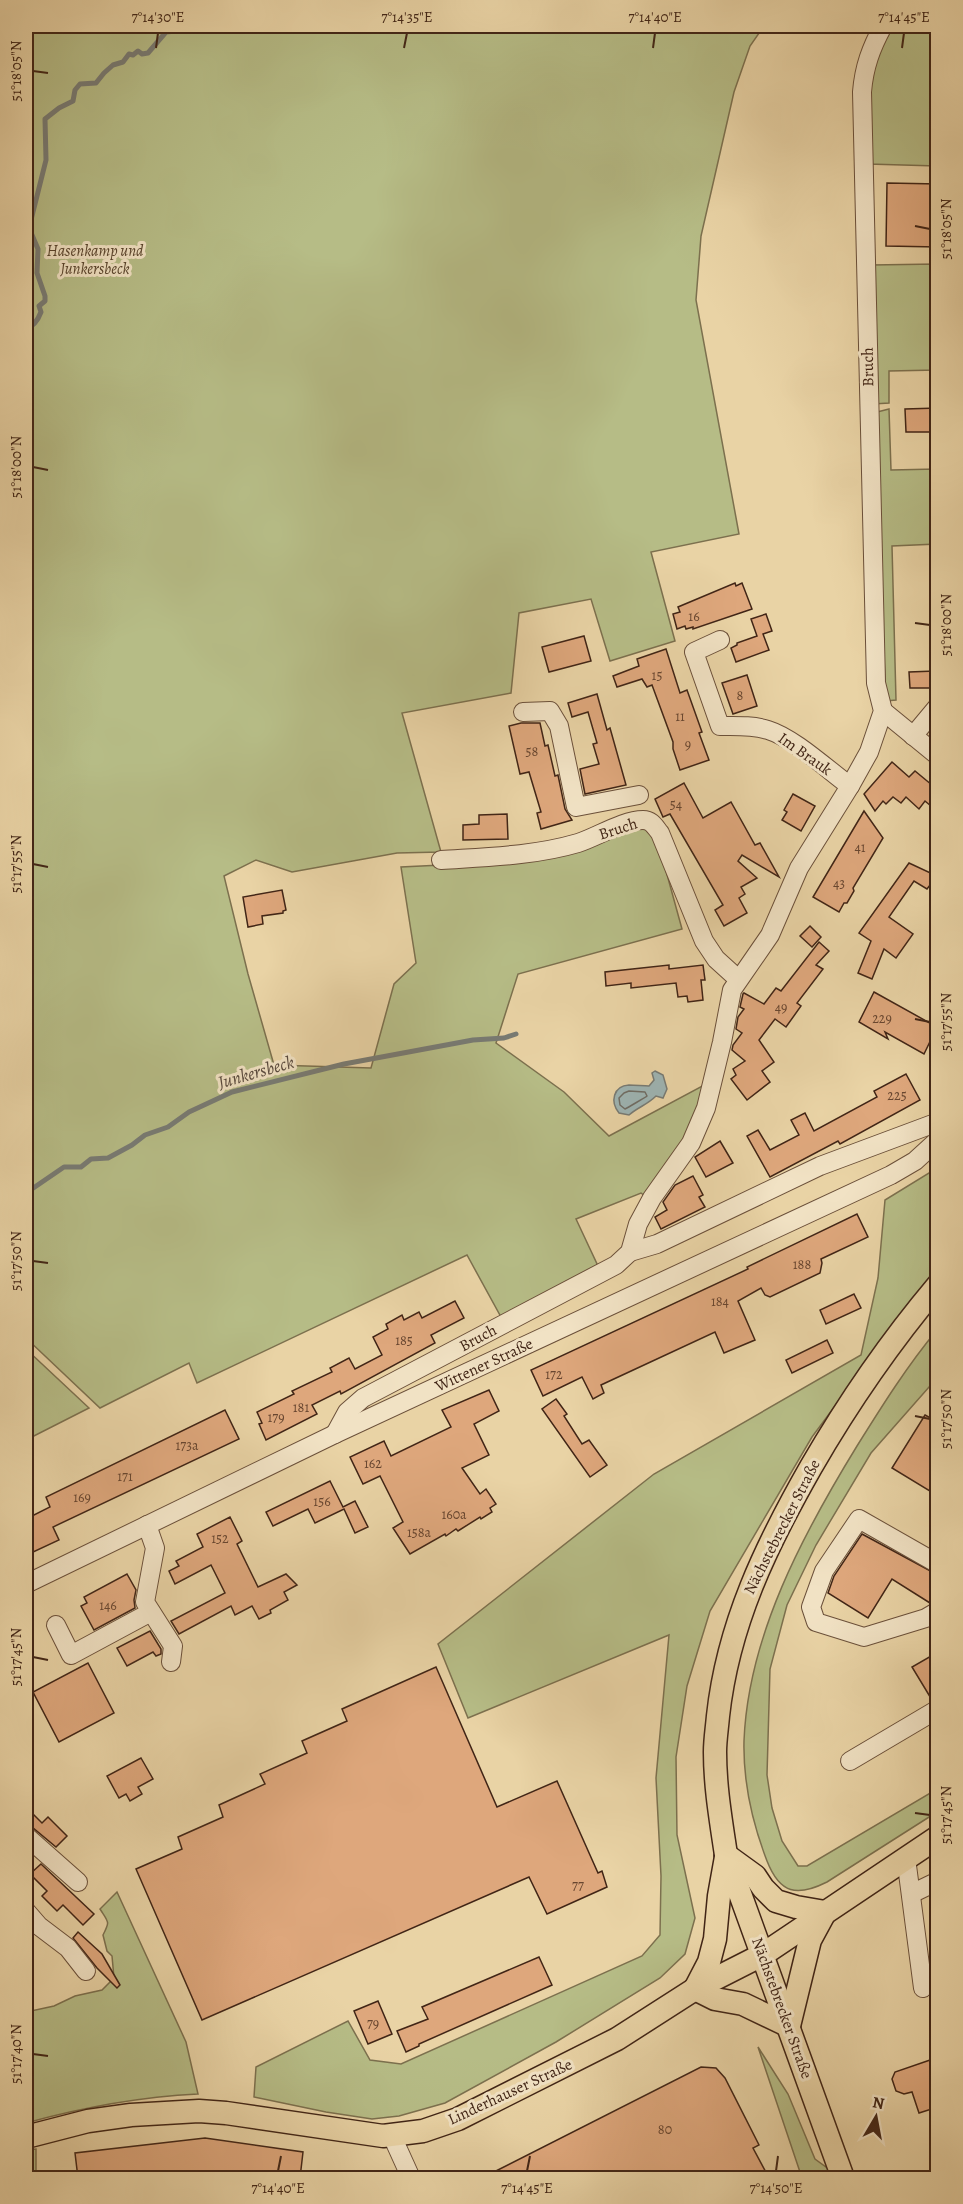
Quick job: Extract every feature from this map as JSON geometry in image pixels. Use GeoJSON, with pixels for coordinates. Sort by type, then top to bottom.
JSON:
{"type":"FeatureCollection","features":[{"type":"Feature","properties":{"kind":"main road","name":"Nächstebrecker Straße"},"geometry":{"type":"LineString","coordinates":[[843,2178],[726,1856],[720,1817],[715,1751],[720,1697],[728,1658],[753,1579],[794,1497],[869,1373],[938,1285]]}},
{"type":"Feature","properties":{"kind":"main road","name":"Linderhauser Straße"},"geometry":{"type":"LineString","coordinates":[[26,2137],[88,2121],[131,2115],[199,2111],[358,2133],[392,2136],[423,2131],[458,2119],[617,2039],[695,1989],[762,1955],[938,1837]]}},
{"type":"Feature","properties":{"kind":"main road"},"geometry":{"type":"LineString","coordinates":[[726,1856],[755,1876],[776,1901],[796,1908],[825,1912],[810,1940],[789,2026],[743,2004],[715,1999],[695,1989],[709,1962],[715,1939],[726,1856]]}},
{"type":"Feature","properties":{"kind":"street","name":"Bruch"},"geometry":{"type":"LineString","coordinates":[[883,26],[864,69],[862,92],[876,683],[883,711]]}},
{"type":"Feature","properties":{"kind":"street","name":"Im Brauk"},"geometry":{"type":"LineString","coordinates":[[720,640],[694,652],[720,726],[769,730],[788,740],[850,786]]}},
{"type":"Feature","properties":{"kind":"street"},"geometry":{"type":"LineString","coordinates":[[913,736],[938,706]]}},
{"type":"Feature","properties":{"kind":"street"},"geometry":{"type":"LineString","coordinates":[[523,712],[550,711],[559,726],[576,807],[639,795]]}},
{"type":"Feature","properties":{"kind":"street"},"geometry":{"type":"LineString","coordinates":[[630,1252],[638,1224],[652,1198],[691,1143],[706,1108],[722,1042],[728,1004],[738,979],[770,935],[799,868],[869,752],[883,711],[938,756]]}},
{"type":"Feature","properties":{"kind":"street","name":"Bruch"},"geometry":{"type":"LineString","coordinates":[[441,860],[527,853],[576,843],[621,826],[645,820],[652,823],[660,833],[704,941],[716,959],[738,979]]}},
{"type":"Feature","properties":{"kind":"street","name":"Bruch"},"geometry":{"type":"LineString","coordinates":[[335,1434],[347,1412],[363,1398],[616,1266],[630,1252],[657,1244],[820,1166],[938,1122]]}},
{"type":"Feature","properties":{"kind":"street","name":"Wittener Straße"},"geometry":{"type":"LineString","coordinates":[[26,1584],[335,1434],[891,1175],[915,1161],[938,1140]]}},
{"type":"Feature","properties":{"kind":"street"},"geometry":{"type":"LineString","coordinates":[[938,1564],[859,1518],[824,1571],[811,1607],[816,1622],[864,1637],[926,1618],[938,1611]]}},
{"type":"Feature","properties":{"kind":"street"},"geometry":{"type":"LineString","coordinates":[[147,1525],[155,1548],[145,1602],[173,1646],[171,1662]]}},
{"type":"Feature","properties":{"kind":"street"},"geometry":{"type":"LineString","coordinates":[[56,1625],[71,1655],[152,1612]]}},
{"type":"Feature","properties":{"kind":"street"},"geometry":{"type":"LineString","coordinates":[[850,1761],[938,1709]]}},
{"type":"Feature","properties":{"kind":"street"},"geometry":{"type":"LineString","coordinates":[[26,1836],[78,1882]]}},
{"type":"Feature","properties":{"kind":"street"},"geometry":{"type":"LineString","coordinates":[[906,1858],[923,1988]]}},
{"type":"Feature","properties":{"kind":"street"},"geometry":{"type":"LineString","coordinates":[[911,1894],[938,1881]]}},
{"type":"Feature","properties":{"kind":"street"},"geometry":{"type":"LineString","coordinates":[[26,1911],[39,1926],[68,1948],[86,1971]]}},
{"type":"Feature","properties":{"kind":"street"},"geometry":{"type":"LineString","coordinates":[[392,2136],[411,2178]]}},
{"type":"Feature","properties":{"kind":"green space","name":"Hasenkamp und Junkersbeck"},"geometry":{"type":"Polygon","coordinates":[[[26,26],[764,26],[750,46],[734,92],[701,236],[696,300],[739,534],[651,552],[675,641],[610,661],[591,599],[519,613],[511,693],[402,713],[441,852],[397,853],[292,872],[256,860],[224,876],[248,974],[274,1065],[371,1068],[394,984],[416,963],[401,867],[442,865],[633,828],[648,828],[660,849],[682,929],[518,974],[496,1043],[564,1092],[609,1136],[706,1084],[688,1133],[646,1197],[641,1193],[576,1219],[598,1266],[501,1317],[467,1255],[197,1383],[189,1363],[100,1408],[26,1338],[26,26]]]}},
{"type":"Feature","properties":{"kind":"green space"},"geometry":{"type":"Polygon","coordinates":[[[891,26],[937,26],[937,166],[868,164],[872,77],[882,44],[891,26]]]}},
{"type":"Feature","properties":{"kind":"green space"},"geometry":{"type":"Polygon","coordinates":[[[937,264],[937,370],[889,371],[889,403],[873,404],[871,265],[937,264]]]}},
{"type":"Feature","properties":{"kind":"green space"},"geometry":{"type":"Polygon","coordinates":[[[889,409],[891,470],[937,469],[937,544],[892,546],[896,700],[886,701],[873,413],[889,409]]]}},
{"type":"Feature","properties":{"kind":"green space"},"geometry":{"type":"Polygon","coordinates":[[[937,1168],[937,1269],[812,1437],[710,1611],[687,1686],[676,1757],[677,1835],[695,1918],[685,1954],[660,1978],[556,2042],[445,2103],[399,2116],[372,2119],[254,2097],[256,2067],[348,2021],[370,2060],[401,2064],[642,1956],[660,1935],[661,1876],[656,1778],[669,1635],[468,1718],[438,1644],[654,1474],[861,1355],[878,1278],[885,1200],[937,1168]]]}},
{"type":"Feature","properties":{"kind":"green space"},"geometry":{"type":"Polygon","coordinates":[[[937,1330],[937,1378],[871,1453],[816,1545],[787,1605],[770,1669],[767,1775],[772,1808],[782,1841],[798,1866],[807,1866],[937,1789],[937,1812],[827,1882],[807,1890],[791,1890],[778,1880],[767,1861],[757,1832],[747,1787],[744,1741],[748,1702],[756,1663],[767,1625],[782,1587],[817,1514],[885,1401],[937,1330]]]}},
{"type":"Feature","properties":{"kind":"green space"},"geometry":{"type":"Polygon","coordinates":[[[26,1349],[89,1408],[26,1440],[26,1349]]]}},
{"type":"Feature","properties":{"kind":"green space"},"geometry":{"type":"Polygon","coordinates":[[[117,1892],[186,2042],[198,2094],[111,2104],[26,2123],[26,2012],[54,2006],[75,1996],[102,1990],[114,1978],[112,1956],[107,1951],[103,1935],[108,1922],[100,1909],[117,1892]]]}},
{"type":"Feature","properties":{"kind":"green space"},"geometry":{"type":"Polygon","coordinates":[[[758,2047],[788,2094],[815,2159],[830,2170],[833,2178],[802,2178],[758,2047]]]}},
{"type":"Feature","properties":{"kind":"green space"},"geometry":{"type":"Polygon","coordinates":[[[36,2149],[36,2178],[26,2178],[26,2150],[36,2149]]]}},
{"type":"Feature","properties":{"kind":"water"},"geometry":{"type":"Polygon","coordinates":[[[655,1071],[663,1075],[667,1089],[663,1098],[656,1096],[629,1115],[619,1113],[614,1100],[616,1091],[629,1085],[649,1086],[654,1080],[652,1073],[655,1071]]]}},
{"type":"Feature","properties":{"kind":"building"},"geometry":{"type":"Polygon","coordinates":[[[887,183],[938,184],[938,247],[886,246],[887,183]]]}},
{"type":"Feature","properties":{"kind":"building"},"geometry":{"type":"Polygon","coordinates":[[[938,408],[938,432],[906,432],[905,409],[938,408]]]}},
{"type":"Feature","properties":{"kind":"building"},"geometry":{"type":"Polygon","coordinates":[[[735,583],[736,586],[742,583],[752,609],[693,629],[693,627],[686,629],[685,626],[677,629],[673,614],[680,612],[678,607],[735,583]]]}},
{"type":"Feature","properties":{"kind":"building"},"geometry":{"type":"Polygon","coordinates":[[[766,614],[772,631],[763,634],[769,650],[736,662],[731,648],[737,643],[757,636],[751,619],[766,614]]]}},
{"type":"Feature","properties":{"kind":"building"},"geometry":{"type":"Polygon","coordinates":[[[584,636],[591,661],[549,672],[542,647],[584,636]]]}},
{"type":"Feature","properties":{"kind":"building"},"geometry":{"type":"Polygon","coordinates":[[[666,649],[680,693],[687,690],[709,760],[680,770],[673,742],[652,685],[647,687],[642,679],[617,687],[613,676],[639,666],[637,659],[666,649]]]}},
{"type":"Feature","properties":{"kind":"building"},"geometry":{"type":"Polygon","coordinates":[[[935,671],[936,688],[910,688],[909,672],[935,671]]]}},
{"type":"Feature","properties":{"kind":"building"},"geometry":{"type":"Polygon","coordinates":[[[747,675],[757,706],[733,714],[722,683],[747,675]]]}},
{"type":"Feature","properties":{"kind":"building"},"geometry":{"type":"Polygon","coordinates":[[[597,694],[607,730],[610,728],[626,785],[585,794],[580,769],[599,764],[593,744],[597,743],[588,712],[572,717],[568,703],[597,694]]]}},
{"type":"Feature","properties":{"kind":"building"},"geometry":{"type":"Polygon","coordinates":[[[521,723],[540,723],[555,776],[558,775],[565,809],[572,820],[541,829],[537,813],[541,812],[529,772],[520,774],[509,726],[521,723]]]}},
{"type":"Feature","properties":{"kind":"building"},"geometry":{"type":"Polygon","coordinates":[[[892,762],[909,777],[915,771],[938,790],[938,812],[925,801],[919,809],[906,797],[901,803],[893,797],[886,804],[883,801],[875,811],[864,794],[892,762]]]}},
{"type":"Feature","properties":{"kind":"building"},"geometry":{"type":"Polygon","coordinates":[[[684,783],[703,818],[731,802],[755,845],[760,843],[779,877],[742,855],[738,861],[757,878],[741,887],[745,894],[739,898],[747,913],[724,926],[715,910],[723,905],[670,814],[663,817],[655,799],[684,783]]]}},
{"type":"Feature","properties":{"kind":"building"},"geometry":{"type":"Polygon","coordinates":[[[793,794],[815,806],[801,831],[782,820],[787,812],[784,810],[793,794]]]}},
{"type":"Feature","properties":{"kind":"building"},"geometry":{"type":"Polygon","coordinates":[[[864,811],[883,838],[853,888],[854,891],[847,903],[844,903],[839,912],[813,897],[864,811]]]}},
{"type":"Feature","properties":{"kind":"building"},"geometry":{"type":"Polygon","coordinates":[[[507,814],[508,839],[463,840],[463,825],[479,824],[479,815],[507,814]]]}},
{"type":"Feature","properties":{"kind":"building"},"geometry":{"type":"Polygon","coordinates":[[[909,863],[937,876],[927,889],[914,881],[889,917],[913,934],[896,958],[884,949],[872,979],[858,973],[871,941],[859,933],[909,863]]]}},
{"type":"Feature","properties":{"kind":"building"},"geometry":{"type":"Polygon","coordinates":[[[282,890],[286,910],[283,913],[262,916],[263,924],[248,927],[243,897],[282,890]]]}},
{"type":"Feature","properties":{"kind":"building"},"geometry":{"type":"Polygon","coordinates":[[[810,926],[821,937],[812,947],[800,936],[810,926]]]}},
{"type":"Feature","properties":{"kind":"building"},"geometry":{"type":"Polygon","coordinates":[[[819,942],[829,951],[816,965],[823,969],[797,1003],[801,1006],[786,1027],[775,1019],[759,1040],[774,1062],[762,1071],[770,1082],[747,1100],[731,1079],[736,1075],[733,1069],[745,1061],[732,1050],[742,1033],[736,1029],[738,1017],[744,1009],[740,1007],[743,994],[764,1004],[776,988],[781,991],[819,942]]]}},
{"type":"Feature","properties":{"kind":"building"},"geometry":{"type":"Polygon","coordinates":[[[669,965],[669,969],[703,965],[705,980],[701,980],[703,1000],[688,1002],[687,996],[678,997],[676,983],[631,988],[631,983],[606,986],[605,972],[669,965]]]}},
{"type":"Feature","properties":{"kind":"building"},"geometry":{"type":"Polygon","coordinates":[[[874,992],[937,1027],[924,1054],[885,1032],[888,1039],[859,1022],[874,992]]]}},
{"type":"Feature","properties":{"kind":"building"},"geometry":{"type":"Polygon","coordinates":[[[906,1074],[920,1100],[840,1144],[838,1141],[770,1177],[747,1136],[758,1130],[770,1150],[799,1135],[791,1120],[805,1113],[814,1131],[877,1097],[874,1091],[906,1074]]]}},
{"type":"Feature","properties":{"kind":"building"},"geometry":{"type":"Polygon","coordinates":[[[720,1141],[733,1163],[706,1177],[695,1157],[720,1141]]]}},
{"type":"Feature","properties":{"kind":"building"},"geometry":{"type":"Polygon","coordinates":[[[693,1176],[703,1195],[699,1197],[705,1207],[661,1229],[655,1217],[667,1210],[663,1202],[675,1185],[693,1176]]]}},
{"type":"Feature","properties":{"kind":"building"},"geometry":{"type":"Polygon","coordinates":[[[857,1214],[868,1237],[821,1259],[820,1273],[770,1297],[765,1295],[761,1288],[738,1301],[755,1340],[724,1353],[715,1332],[601,1385],[604,1393],[593,1399],[582,1377],[543,1396],[531,1370],[748,1269],[747,1267],[857,1214]]]}},
{"type":"Feature","properties":{"kind":"building"},"geometry":{"type":"Polygon","coordinates":[[[854,1294],[861,1308],[826,1324],[820,1310],[854,1294]]]}},
{"type":"Feature","properties":{"kind":"building"},"geometry":{"type":"Polygon","coordinates":[[[455,1301],[464,1318],[431,1335],[435,1343],[341,1394],[340,1391],[312,1405],[317,1414],[266,1440],[257,1412],[294,1394],[292,1391],[332,1372],[330,1368],[349,1358],[355,1369],[382,1355],[373,1337],[388,1329],[386,1324],[402,1315],[404,1320],[419,1312],[422,1318],[455,1301]]]}},
{"type":"Feature","properties":{"kind":"building"},"geometry":{"type":"Polygon","coordinates":[[[827,1340],[833,1353],[792,1373],[786,1360],[827,1340]]]}},
{"type":"Feature","properties":{"kind":"building"},"geometry":{"type":"Polygon","coordinates":[[[489,1390],[499,1411],[474,1424],[489,1455],[462,1468],[480,1494],[486,1489],[496,1504],[490,1508],[492,1512],[481,1519],[480,1517],[446,1536],[445,1534],[410,1554],[393,1528],[403,1522],[380,1476],[363,1484],[350,1457],[384,1441],[391,1456],[451,1427],[442,1410],[489,1390]]]}},
{"type":"Feature","properties":{"kind":"building"},"geometry":{"type":"Polygon","coordinates":[[[556,1399],[567,1414],[564,1416],[582,1444],[589,1440],[607,1465],[590,1477],[542,1409],[556,1399]]]}},
{"type":"Feature","properties":{"kind":"building"},"geometry":{"type":"Polygon","coordinates":[[[225,1410],[239,1439],[53,1527],[59,1540],[31,1553],[26,1541],[26,1519],[50,1507],[46,1497],[225,1410]]]}},
{"type":"Feature","properties":{"kind":"building"},"geometry":{"type":"Polygon","coordinates":[[[925,1415],[938,1422],[938,1496],[892,1468],[925,1415]]]}},
{"type":"Feature","properties":{"kind":"building"},"geometry":{"type":"Polygon","coordinates":[[[330,1481],[343,1507],[355,1501],[368,1527],[355,1533],[344,1509],[315,1523],[308,1509],[273,1526],[266,1512],[330,1481]]]}},
{"type":"Feature","properties":{"kind":"building"},"geometry":{"type":"Polygon","coordinates":[[[230,1517],[242,1541],[237,1544],[258,1587],[286,1574],[297,1585],[284,1592],[288,1600],[259,1619],[252,1606],[235,1615],[231,1606],[179,1634],[171,1621],[225,1593],[211,1565],[175,1584],[169,1571],[179,1566],[176,1561],[203,1547],[197,1534],[230,1517]]]}},
{"type":"Feature","properties":{"kind":"building"},"geometry":{"type":"Polygon","coordinates":[[[862,1534],[938,1575],[938,1594],[933,1601],[930,1603],[892,1579],[868,1618],[828,1593],[834,1576],[862,1534]]]}},
{"type":"Feature","properties":{"kind":"building"},"geometry":{"type":"Polygon","coordinates":[[[127,1574],[136,1590],[135,1608],[94,1630],[81,1606],[87,1603],[84,1597],[127,1574]]]}},
{"type":"Feature","properties":{"kind":"building"},"geometry":{"type":"Polygon","coordinates":[[[150,1631],[161,1649],[161,1654],[156,1656],[153,1652],[127,1666],[117,1648],[150,1631]]]}},
{"type":"Feature","properties":{"kind":"building"},"geometry":{"type":"Polygon","coordinates":[[[938,1652],[938,1698],[932,1700],[912,1667],[938,1652]]]}},
{"type":"Feature","properties":{"kind":"building"},"geometry":{"type":"Polygon","coordinates":[[[88,1663],[114,1713],[59,1742],[33,1692],[88,1663]]]}},
{"type":"Feature","properties":{"kind":"building"},"geometry":{"type":"Polygon","coordinates":[[[436,1667],[497,1807],[557,1781],[598,1873],[602,1871],[607,1887],[547,1914],[529,1877],[202,2020],[136,1869],[182,1849],[178,1837],[223,1817],[219,1805],[265,1784],[260,1774],[307,1753],[302,1741],[347,1721],[342,1709],[436,1667]]]}},
{"type":"Feature","properties":{"kind":"building"},"geometry":{"type":"Polygon","coordinates":[[[141,1758],[153,1779],[138,1787],[142,1794],[130,1801],[126,1794],[119,1798],[107,1776],[141,1758]]]}},
{"type":"Feature","properties":{"kind":"building"},"geometry":{"type":"Polygon","coordinates":[[[26,1807],[42,1823],[48,1817],[67,1836],[56,1847],[26,1825],[26,1807]]]}},
{"type":"Feature","properties":{"kind":"building"},"geometry":{"type":"Polygon","coordinates":[[[41,1864],[94,1914],[83,1925],[63,1905],[57,1911],[42,1896],[47,1891],[30,1874],[41,1864]]]}},
{"type":"Feature","properties":{"kind":"building"},"geometry":{"type":"Polygon","coordinates":[[[78,1932],[102,1954],[120,1985],[117,1988],[97,1968],[73,1938],[78,1932]]]}},
{"type":"Feature","properties":{"kind":"building"},"geometry":{"type":"Polygon","coordinates":[[[539,1957],[552,1985],[419,2044],[406,2052],[397,2031],[428,2019],[422,2007],[539,1957]]]}},
{"type":"Feature","properties":{"kind":"building"},"geometry":{"type":"Polygon","coordinates":[[[378,2001],[392,2034],[368,2044],[354,2011],[378,2001]]]}},
{"type":"Feature","properties":{"kind":"building"},"geometry":{"type":"Polygon","coordinates":[[[933,2059],[938,2072],[938,2107],[919,2113],[912,2092],[904,2094],[896,2091],[892,2079],[895,2072],[933,2059]]]}},
{"type":"Feature","properties":{"kind":"building"},"geometry":{"type":"Polygon","coordinates":[[[701,2067],[716,2068],[725,2078],[759,2145],[753,2148],[769,2178],[482,2178],[701,2067]]]}},
{"type":"Feature","properties":{"kind":"building"},"geometry":{"type":"Polygon","coordinates":[[[205,2138],[303,2152],[300,2178],[248,2178],[199,2171],[139,2178],[78,2178],[75,2153],[205,2138]]]}},
{"type":"Feature","properties":{"kind":"waterway"},"geometry":{"type":"LineString","coordinates":[[26,329],[37,320],[41,312],[39,306],[45,301],[37,273],[38,249],[29,228],[46,160],[45,119],[73,101],[75,90],[80,84],[96,83],[113,65],[123,62],[129,54],[133,55],[138,51],[142,54],[148,53],[166,32],[176,31],[182,26]]}},
{"type":"Feature","properties":{"kind":"waterway","name":"Junkersbeck"},"geometry":{"type":"LineString","coordinates":[[26,1193],[64,1167],[81,1167],[91,1159],[108,1158],[145,1135],[168,1127],[189,1112],[232,1092],[344,1064],[473,1040],[504,1038],[516,1034]]}}]}
